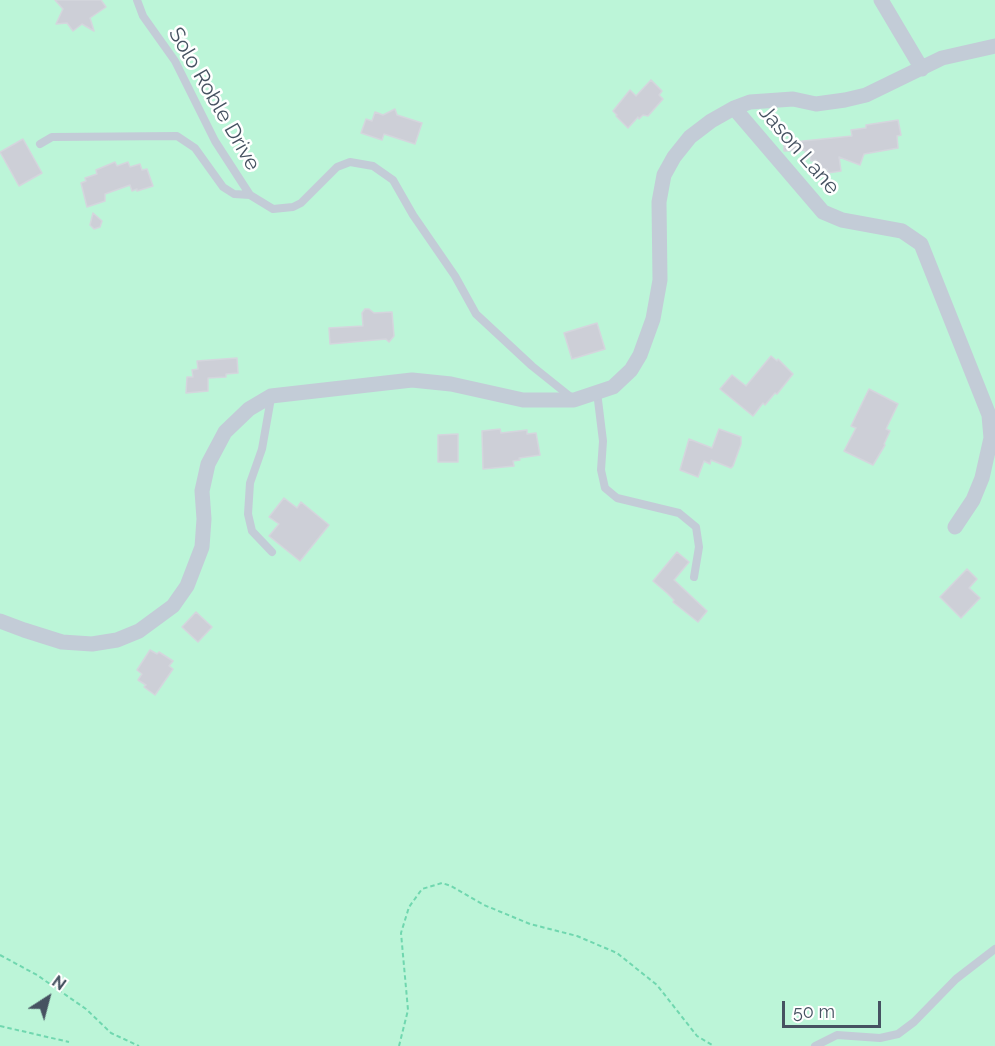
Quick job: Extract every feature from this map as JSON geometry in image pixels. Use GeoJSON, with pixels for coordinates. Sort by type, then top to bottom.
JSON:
{"type":"FeatureCollection","features":[{"type":"Feature","properties":{"kind":"street"},"geometry":{"type":"LineString","coordinates":[[881,0],[922,69]]}},
{"type":"Feature","properties":{"kind":"street"},"geometry":{"type":"LineString","coordinates":[[0,621],[62,642],[92,644],[117,639],[139,631],[173,606],[187,586],[202,547],[204,519],[202,490],[208,464],[225,432],[249,409],[271,396],[412,380],[451,384],[523,400],[574,400],[614,387],[631,370],[640,355],[653,319],[660,280],[659,202],[664,175],[674,156],[690,137],[711,121],[750,102],[793,99],[816,104],[866,95],[942,58],[995,46]]}},
{"type":"Feature","properties":{"kind":"street","name":"Jason Lane"},"geometry":{"type":"LineString","coordinates":[[734,108],[823,212],[842,220],[902,231],[921,244],[989,415],[991,438],[982,478],[973,500],[955,527]]}},
{"type":"Feature","properties":{"kind":"lane","name":"Solo Roble Drive"},"geometry":{"type":"LineString","coordinates":[[137,0],[143,16],[175,61],[214,141],[250,195],[273,209],[293,207],[301,203],[337,167],[350,162],[373,166],[393,180],[476,314],[532,366],[574,400]]}},
{"type":"Feature","properties":{"kind":"lane"},"geometry":{"type":"LineString","coordinates":[[40,144],[52,137],[177,136],[195,148],[223,187],[234,194],[250,195]]}},
{"type":"Feature","properties":{"kind":"lane"},"geometry":{"type":"LineString","coordinates":[[597,392],[603,441],[601,470],[605,488],[617,498],[679,513],[696,527],[699,547],[694,577]]}},
{"type":"Feature","properties":{"kind":"lane"},"geometry":{"type":"LineString","coordinates":[[271,396],[262,449],[250,483],[248,514],[252,531],[272,552]]}},
{"type":"Feature","properties":{"kind":"lane"},"geometry":{"type":"LineString","coordinates":[[815,1046],[837,1035],[879,1038],[898,1034],[914,1022],[956,979],[995,949]]}},
{"type":"Feature","properties":{"kind":"path"},"geometry":{"type":"LineString","coordinates":[[399,1046],[408,1010],[401,933],[409,907],[422,889],[442,883],[484,905],[530,924],[577,936],[617,953],[657,985],[697,1036],[714,1046]]}},
{"type":"Feature","properties":{"kind":"path"},"geometry":{"type":"LineString","coordinates":[[0,955],[37,975],[86,1009],[111,1033],[139,1046]]}},
{"type":"Feature","properties":{"kind":"path"},"geometry":{"type":"LineString","coordinates":[[0,1026],[69,1042]]}},
{"type":"Feature","properties":{"kind":"green space"},"geometry":{"type":"Polygon","coordinates":[[[0,0],[995,0],[995,1046],[0,1046],[0,0]]]}},
{"type":"Feature","properties":{"kind":"building"},"geometry":{"type":"Polygon","coordinates":[[[55,0],[101,0],[106,7],[90,18],[94,31],[82,24],[73,31],[67,23],[56,24],[63,9],[55,0]]]}},
{"type":"Feature","properties":{"kind":"building"},"geometry":{"type":"Polygon","coordinates":[[[651,80],[662,91],[659,95],[663,99],[648,116],[643,115],[639,119],[638,117],[628,128],[613,111],[630,90],[636,96],[651,80]]]}},
{"type":"Feature","properties":{"kind":"building"},"geometry":{"type":"Polygon","coordinates":[[[395,109],[397,115],[422,123],[415,144],[384,134],[382,140],[361,133],[366,119],[372,121],[375,112],[383,115],[395,109]]]}},
{"type":"Feature","properties":{"kind":"building"},"geometry":{"type":"Polygon","coordinates":[[[898,120],[901,135],[897,136],[898,148],[864,154],[860,165],[839,157],[841,171],[828,173],[827,169],[819,170],[816,160],[811,161],[810,155],[806,156],[805,150],[784,151],[784,143],[852,136],[851,130],[898,120]]]}},
{"type":"Feature","properties":{"kind":"building"},"geometry":{"type":"Polygon","coordinates":[[[23,139],[42,173],[19,186],[0,152],[23,139]]]}},
{"type":"Feature","properties":{"kind":"building"},"geometry":{"type":"Polygon","coordinates":[[[115,162],[117,166],[128,162],[130,167],[140,164],[142,170],[147,169],[153,186],[132,191],[130,185],[105,194],[105,201],[87,207],[81,183],[86,181],[85,178],[97,174],[96,170],[115,162]]]}},
{"type":"Feature","properties":{"kind":"building"},"geometry":{"type":"Polygon","coordinates":[[[93,213],[102,221],[100,227],[94,229],[90,225],[93,213]]]}},
{"type":"Feature","properties":{"kind":"building"},"geometry":{"type":"Polygon","coordinates":[[[365,309],[374,313],[392,312],[394,336],[389,342],[386,339],[330,344],[329,328],[363,326],[362,313],[365,309]]]}},
{"type":"Feature","properties":{"kind":"building"},"geometry":{"type":"Polygon","coordinates":[[[597,323],[605,349],[572,359],[564,333],[597,323]]]}},
{"type":"Feature","properties":{"kind":"building"},"geometry":{"type":"Polygon","coordinates":[[[771,356],[777,361],[778,359],[793,374],[777,394],[775,393],[765,405],[763,403],[753,416],[720,389],[732,375],[746,386],[771,356]]]}},
{"type":"Feature","properties":{"kind":"building"},"geometry":{"type":"Polygon","coordinates":[[[237,358],[238,373],[226,374],[226,377],[208,378],[208,391],[186,393],[187,377],[193,377],[192,370],[198,369],[197,361],[237,358]]]}},
{"type":"Feature","properties":{"kind":"building"},"geometry":{"type":"Polygon","coordinates":[[[869,389],[898,404],[886,429],[890,431],[885,445],[873,465],[844,451],[856,428],[851,426],[869,389]]]}},
{"type":"Feature","properties":{"kind":"building"},"geometry":{"type":"Polygon","coordinates":[[[500,429],[501,433],[527,430],[527,434],[536,433],[540,455],[519,458],[520,460],[513,461],[514,466],[483,469],[482,431],[500,429]]]}},
{"type":"Feature","properties":{"kind":"building"},"geometry":{"type":"Polygon","coordinates":[[[719,429],[741,437],[741,444],[733,466],[731,468],[711,460],[710,464],[704,461],[698,477],[680,470],[689,439],[712,448],[719,429]]]}},
{"type":"Feature","properties":{"kind":"building"},"geometry":{"type":"Polygon","coordinates":[[[458,434],[458,462],[438,462],[438,435],[458,434]]]}},
{"type":"Feature","properties":{"kind":"building"},"geometry":{"type":"Polygon","coordinates":[[[284,498],[297,508],[301,502],[329,525],[300,561],[269,536],[279,524],[269,517],[284,498]]]}},
{"type":"Feature","properties":{"kind":"building"},"geometry":{"type":"Polygon","coordinates":[[[677,552],[689,562],[674,580],[707,611],[698,622],[673,602],[674,600],[653,581],[677,552]]]}},
{"type":"Feature","properties":{"kind":"building"},"geometry":{"type":"Polygon","coordinates":[[[967,569],[977,579],[969,588],[980,598],[961,618],[940,597],[967,569]]]}},
{"type":"Feature","properties":{"kind":"building"},"geometry":{"type":"Polygon","coordinates":[[[196,612],[212,627],[198,642],[182,627],[196,612]]]}},
{"type":"Feature","properties":{"kind":"building"},"geometry":{"type":"Polygon","coordinates":[[[150,650],[157,654],[159,652],[173,661],[169,666],[173,669],[155,695],[138,680],[142,674],[137,670],[150,650]]]}}]}
